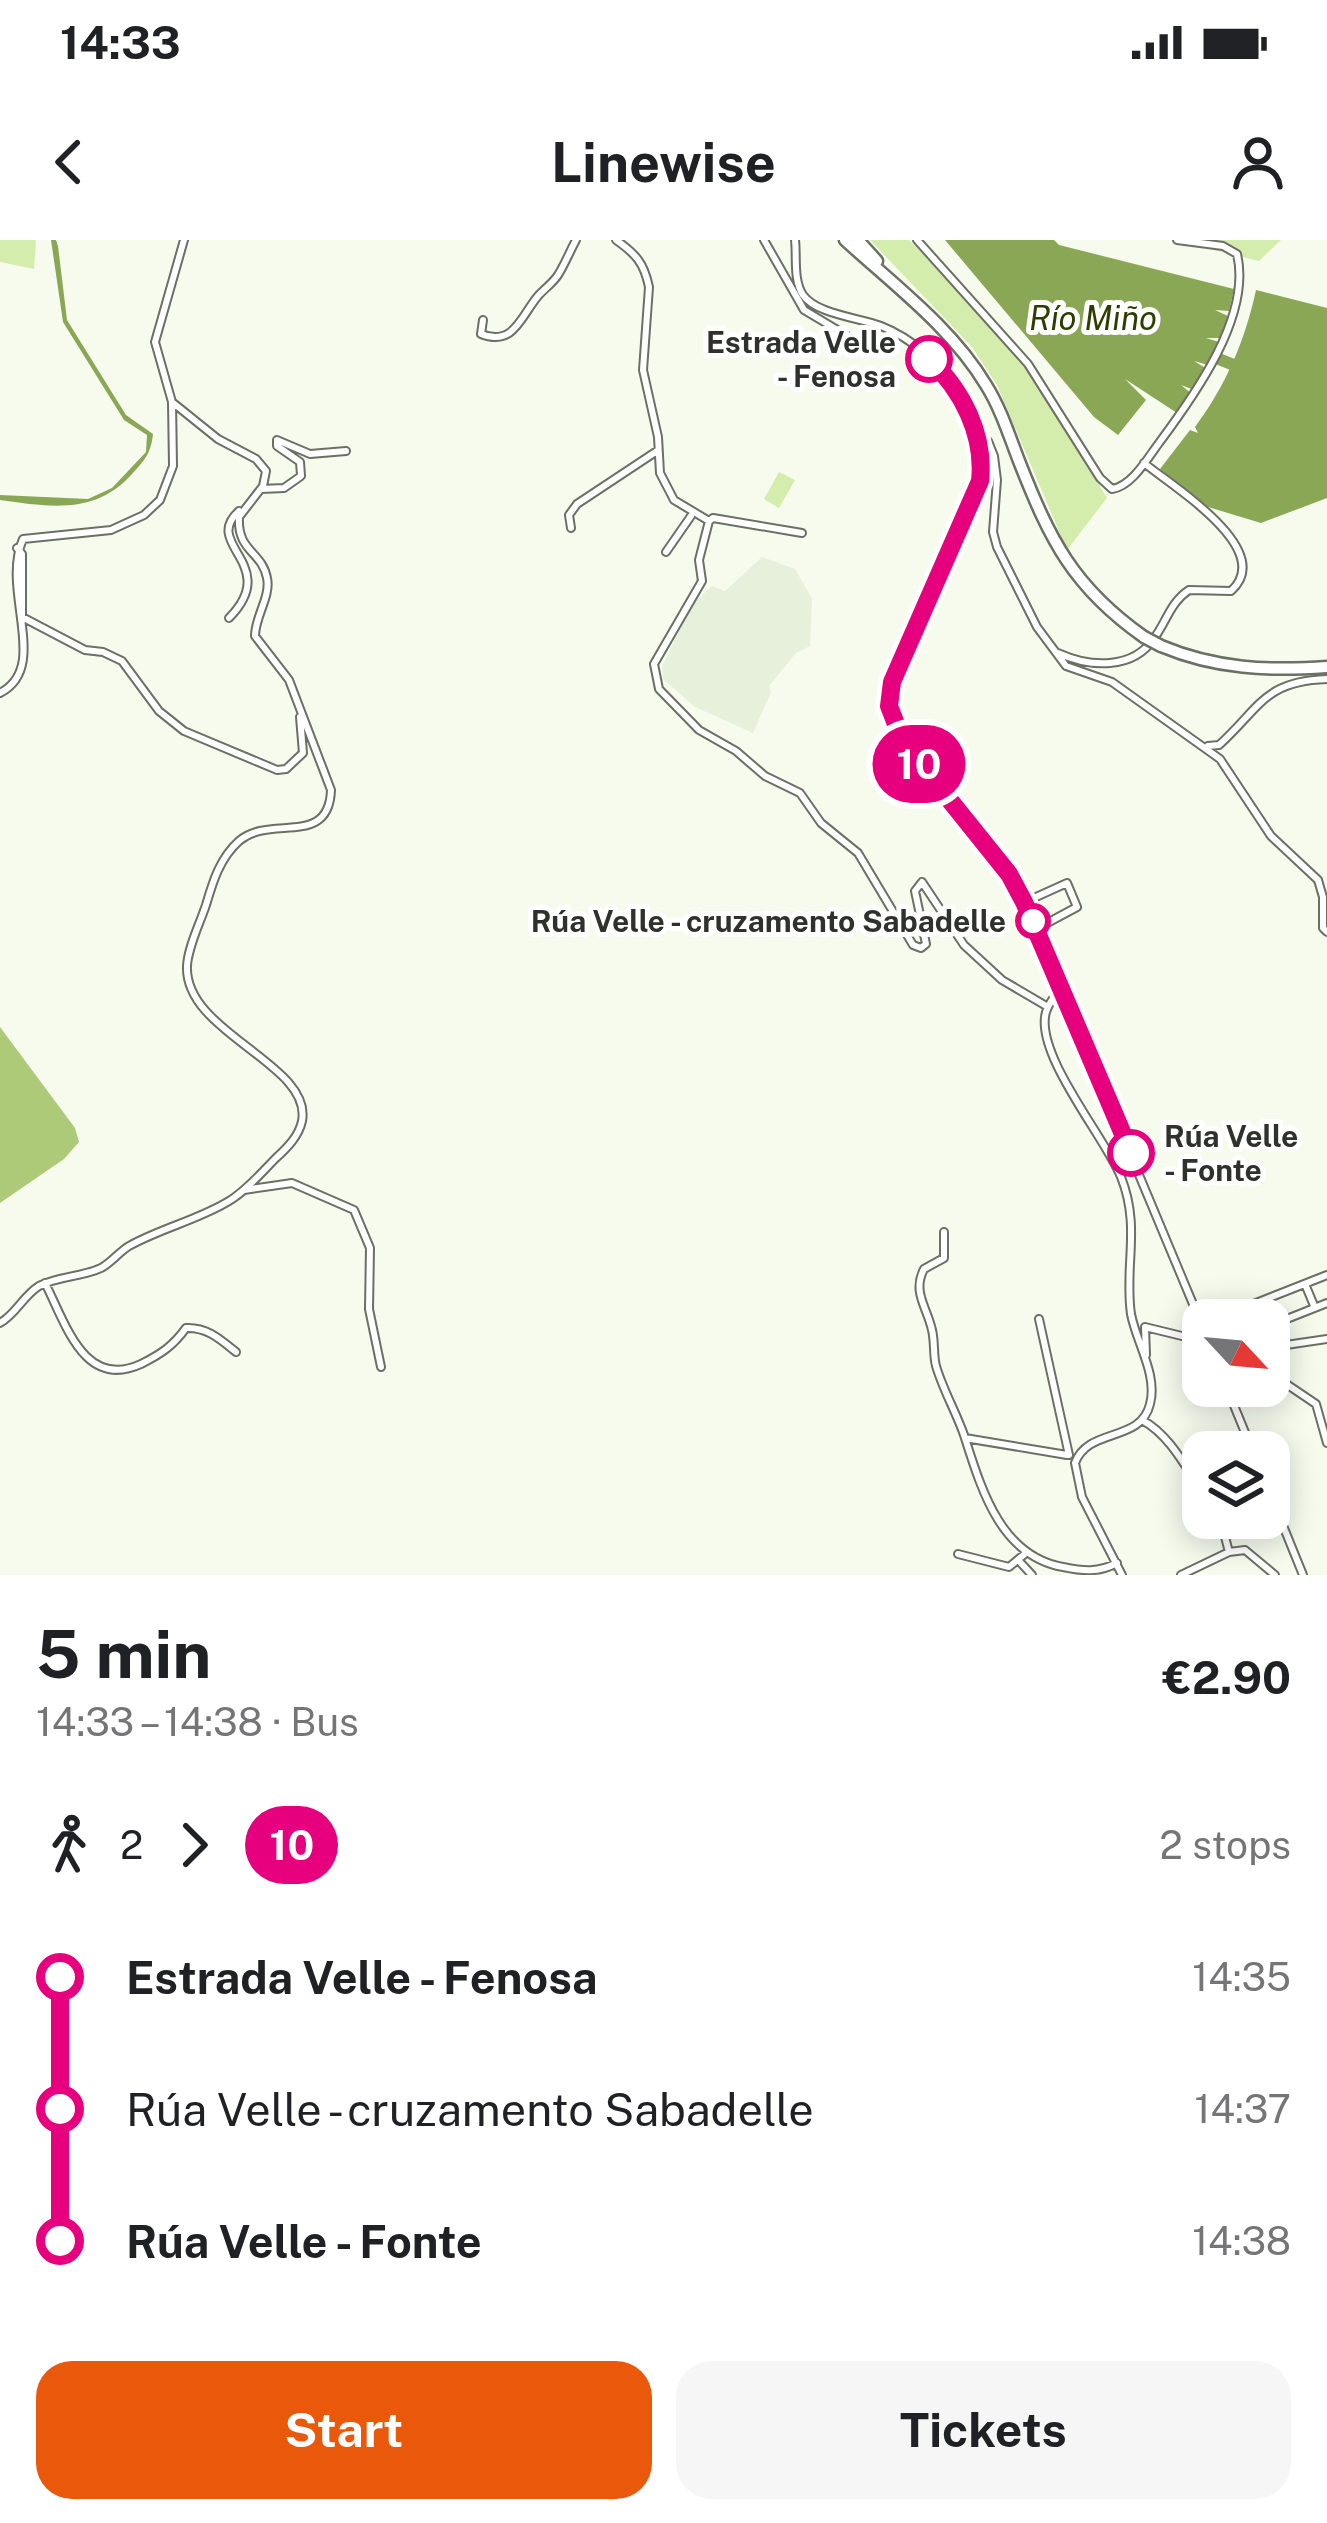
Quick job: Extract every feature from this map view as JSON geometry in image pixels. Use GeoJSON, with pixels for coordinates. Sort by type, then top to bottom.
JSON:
{"type":"FeatureCollection","features":[{"type":"Feature","properties":{"kind":"highway"},"geometry":{"type":"LineString","coordinates":[[845,240],[932,320]]}},
{"type":"Feature","properties":{"kind":"highway"},"geometry":{"type":"LineString","coordinates":[[858,240],[967,356],[997,403],[1039,513],[1066,564],[1096,600],[1144,637],[1214,664],[1326,670]]}},
{"type":"Feature","properties":{"kind":"street"},"geometry":{"type":"LineString","coordinates":[[0,693],[14,685],[22,671],[11,586],[22,539],[111,530],[153,509],[173,466],[172,402],[155,342],[184,240]]}},
{"type":"Feature","properties":{"kind":"street"},"geometry":{"type":"LineString","coordinates":[[483,320],[481,334],[487,338],[505,337],[517,329],[535,299],[558,277],[576,240]]}},
{"type":"Feature","properties":{"kind":"street"},"geometry":{"type":"LineString","coordinates":[[616,240],[642,261],[649,287],[643,370],[660,473],[674,500],[709,521]]}},
{"type":"Feature","properties":{"kind":"street"},"geometry":{"type":"LineString","coordinates":[[764,240],[807,312],[856,340]]}},
{"type":"Feature","properties":{"kind":"street"},"geometry":{"type":"LineString","coordinates":[[795,240],[800,297]]}},
{"type":"Feature","properties":{"kind":"street"},"geometry":{"type":"LineString","coordinates":[[917,240],[1028,364],[1106,486],[1122,487],[1207,376],[1222,345],[1237,286],[1237,254],[1223,246],[1178,240]]}},
{"type":"Feature","properties":{"kind":"street"},"geometry":{"type":"LineString","coordinates":[[800,297],[895,332],[912,344],[952,383],[975,432],[981,472],[976,496],[892,682],[889,706],[903,742],[1009,874],[1024,902],[1191,1299]]}},
{"type":"Feature","properties":{"kind":"street"},"geometry":{"type":"LineString","coordinates":[[0,1323],[23,1296],[45,1283],[103,1268],[126,1247],[232,1199],[292,1143],[302,1121],[300,1101],[285,1080],[203,1009],[187,966],[216,872],[242,838],[259,830],[322,819],[330,807],[331,790],[283,670],[255,636],[268,582],[260,563],[240,539],[239,517],[266,479],[263,466],[218,440],[172,402]]}},
{"type":"Feature","properties":{"kind":"street"},"geometry":{"type":"LineString","coordinates":[[975,432],[988,441],[994,456],[997,547],[1037,627],[1066,666],[1112,682],[1220,759],[1271,836],[1318,880],[1327,932]]}},
{"type":"Feature","properties":{"kind":"street"},"geometry":{"type":"LineString","coordinates":[[260,488],[284,488],[301,476],[300,462],[279,448],[277,440],[310,454],[346,451]]}},
{"type":"Feature","properties":{"kind":"street"},"geometry":{"type":"LineString","coordinates":[[571,528],[569,515],[577,504],[658,450]]}},
{"type":"Feature","properties":{"kind":"street"},"geometry":{"type":"LineString","coordinates":[[1054,651],[1078,662],[1101,665],[1123,660],[1152,642],[1170,608],[1189,590],[1231,591],[1240,580],[1241,555],[1230,534],[1144,463]]}},
{"type":"Feature","properties":{"kind":"street"},"geometry":{"type":"LineString","coordinates":[[229,618],[245,602],[250,584],[229,530],[231,519],[246,506]]}},
{"type":"Feature","properties":{"kind":"street"},"geometry":{"type":"LineString","coordinates":[[666,552],[692,514]]}},
{"type":"Feature","properties":{"kind":"street"},"geometry":{"type":"LineString","coordinates":[[802,533],[709,521],[699,560],[702,581],[654,664],[659,689],[699,730],[736,751],[765,776],[800,793],[820,823],[858,853],[913,945],[921,948],[926,944],[915,887],[922,882],[964,945],[1002,980],[1048,1007]]}},
{"type":"Feature","properties":{"kind":"street"},"geometry":{"type":"LineString","coordinates":[[17,548],[22,554],[22,617],[85,650],[122,661],[159,711],[184,731],[277,770],[286,769],[303,753],[299,706]]}},
{"type":"Feature","properties":{"kind":"street"},"geometry":{"type":"LineString","coordinates":[[1204,746],[1219,745],[1278,687],[1326,670]]}},
{"type":"Feature","properties":{"kind":"street"},"geometry":{"type":"LineString","coordinates":[[1024,902],[1067,883],[1077,907],[1036,929]]}},
{"type":"Feature","properties":{"kind":"street"},"geometry":{"type":"LineString","coordinates":[[964,1438],[1073,1455],[1136,1426],[1150,1406],[1151,1389],[1131,1314],[1133,1216],[1121,1176],[1064,1082],[1046,1030],[1048,1007],[1060,988]]}},
{"type":"Feature","properties":{"kind":"street"},"geometry":{"type":"LineString","coordinates":[[241,1191],[292,1183],[354,1210],[370,1248],[369,1309],[381,1367]]}},
{"type":"Feature","properties":{"kind":"street"},"geometry":{"type":"LineString","coordinates":[[944,1232],[944,1258],[925,1269],[918,1292],[932,1330],[934,1362],[974,1473],[1001,1526],[1026,1553],[1053,1565],[1093,1571],[1117,1563]]}},
{"type":"Feature","properties":{"kind":"street"},"geometry":{"type":"LineString","coordinates":[[1274,1299],[1327,1275]]}},
{"type":"Feature","properties":{"kind":"street"},"geometry":{"type":"LineString","coordinates":[[45,1283],[80,1350],[108,1372],[125,1371],[159,1355],[186,1328],[213,1334],[236,1352]]}},
{"type":"Feature","properties":{"kind":"street"},"geometry":{"type":"LineString","coordinates":[[1305,1284],[1315,1307]]}},
{"type":"Feature","properties":{"kind":"street"},"geometry":{"type":"LineString","coordinates":[[1290,1317],[1327,1303]]}},
{"type":"Feature","properties":{"kind":"street"},"geometry":{"type":"LineString","coordinates":[[1039,1319],[1077,1483],[1122,1575]]}},
{"type":"Feature","properties":{"kind":"street"},"geometry":{"type":"LineString","coordinates":[[1144,1359],[1145,1327],[1182,1336]]}},
{"type":"Feature","properties":{"kind":"street"},"geometry":{"type":"LineString","coordinates":[[1290,1344],[1327,1339]]}},
{"type":"Feature","properties":{"kind":"street"},"geometry":{"type":"LineString","coordinates":[[1290,1386],[1316,1404],[1327,1443]]}},
{"type":"Feature","properties":{"kind":"street"},"geometry":{"type":"LineString","coordinates":[[1142,1420],[1163,1436],[1182,1463]]}},
{"type":"Feature","properties":{"kind":"street"},"geometry":{"type":"LineString","coordinates":[[1226,1539],[1229,1552]]}},
{"type":"Feature","properties":{"kind":"street"},"geometry":{"type":"LineString","coordinates":[[1288,1539],[1303,1575]]}},
{"type":"Feature","properties":{"kind":"street"},"geometry":{"type":"LineString","coordinates":[[1181,1575],[1229,1552],[1245,1550],[1275,1575]]}},
{"type":"Feature","properties":{"kind":"street"},"geometry":{"type":"LineString","coordinates":[[958,1554],[1009,1567],[1026,1553]]}},
{"type":"Feature","properties":{"kind":"street"},"geometry":{"type":"LineString","coordinates":[[1019,1561],[1032,1575]]}},
{"type":"Feature","properties":{"kind":"shaded area"},"geometry":{"type":"Polygon","coordinates":[[[0,240],[36,240],[34,269],[0,262],[0,240]]]}},
{"type":"Feature","properties":{"kind":"shaded area"},"geometry":{"type":"Polygon","coordinates":[[[870,240],[909,240],[1023,358],[1107,498],[1067,550],[997,385],[972,347],[870,240]]]}},
{"type":"Feature","properties":{"kind":"shaded area"},"geometry":{"type":"Polygon","coordinates":[[[1173,240],[1281,240],[1259,261],[1173,240]]]}},
{"type":"Feature","properties":{"kind":"shaded area"},"geometry":{"type":"Polygon","coordinates":[[[779,472],[795,480],[779,508],[764,499],[779,472]]]}},
{"type":"Feature","properties":{"kind":"shaded area"},"geometry":{"type":"Polygon","coordinates":[[[762,557],[795,569],[812,599],[810,646],[796,653],[769,686],[771,692],[753,733],[695,707],[663,679],[662,666],[693,604],[712,586],[725,591],[762,557]]]}},
{"type":"Feature","properties":{"kind":"shaded area"},"geometry":{"type":"Polygon","coordinates":[[[0,1027],[75,1128],[79,1142],[64,1159],[0,1203],[0,1027]]]}},
{"type":"Feature","properties":{"kind":"water"},"geometry":{"type":"Polygon","coordinates":[[[51,240],[58,246],[67,320],[126,415],[153,434],[144,460],[118,487],[103,496],[71,505],[0,500],[0,495],[88,499],[112,488],[146,452],[147,435],[124,420],[63,322],[51,240]]]}},
{"type":"Feature","properties":{"kind":"water","name":"Río Miño"},"geometry":{"type":"Polygon","coordinates":[[[945,240],[1054,240],[1234,289],[1229,311],[1215,310],[1228,316],[1220,338],[1206,338],[1219,342],[1208,365],[1194,361],[1207,369],[1194,390],[1181,385],[1192,394],[1177,413],[1125,379],[1146,400],[1118,435],[1094,417],[945,240]]]}},
{"type":"Feature","properties":{"kind":"water","name":"Río Miño"},"geometry":{"type":"Polygon","coordinates":[[[1256,290],[1327,308],[1327,498],[1261,523],[1208,507],[1160,469],[1190,430],[1198,433],[1195,427],[1240,345],[1256,290]]]}},
{"type":"Feature","properties":{"kind":"waterway","name":"Río Miño"},"geometry":{"type":"LineString","coordinates":[[1204,353],[1246,370]]}},
{"type":"Feature","properties":{"kind":"bus line","name":"10"},"geometry":{"type":"LineString","coordinates":[[929,359],[952,383],[967,410],[981,472],[974,501],[892,682],[890,712],[918,763],[1016,886],[1131,1153]]}},
{"type":"Feature","properties":{"kind":"place","name":"Estrada Velle - Fenosa"},"geometry":{"type":"Point","coordinates":[929,359]}},
{"type":"Feature","properties":{"kind":"place","name":"Rúa Velle - cruzamento Sabadelle"},"geometry":{"type":"Point","coordinates":[1033,921]}},
{"type":"Feature","properties":{"kind":"place","name":"Rúa Velle - Fonte"},"geometry":{"type":"Point","coordinates":[1131,1153]}}]}
